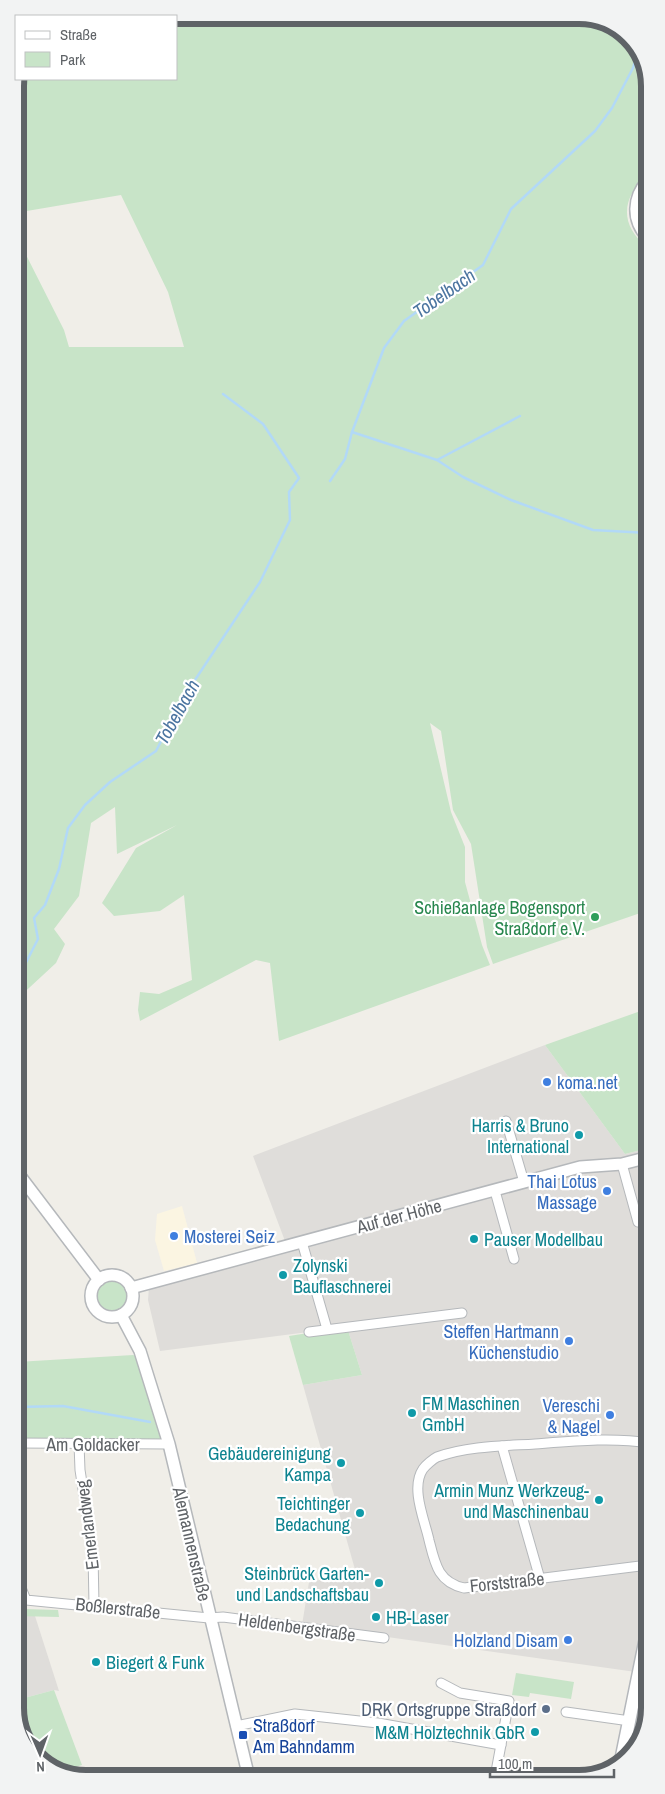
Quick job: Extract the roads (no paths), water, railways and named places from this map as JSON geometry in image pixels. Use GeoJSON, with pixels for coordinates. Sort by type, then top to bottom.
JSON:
{"type":"FeatureCollection","features":[{"type":"Feature","properties":{"kind":"main road"},"geometry":{"type":"LineString","coordinates":[[641,190],[636,211],[638,223],[641,227]]}},
{"type":"Feature","properties":{"kind":"main road"},"geometry":{"type":"LineString","coordinates":[[623,1751],[635,1693],[641,1682]]}},
{"type":"Feature","properties":{"kind":"street"},"geometry":{"type":"LineString","coordinates":[[506,1121],[524,1182]]}},
{"type":"Feature","properties":{"kind":"street","name":"Auf der Höhe"},"geometry":{"type":"LineString","coordinates":[[132,1288],[580,1167],[622,1164],[641,1159]]}},
{"type":"Feature","properties":{"kind":"street"},"geometry":{"type":"LineString","coordinates":[[622,1164],[638,1222]]}},
{"type":"Feature","properties":{"kind":"street"},"geometry":{"type":"LineString","coordinates":[[24,1181],[99,1280]]}},
{"type":"Feature","properties":{"kind":"street"},"geometry":{"type":"LineString","coordinates":[[495,1191],[514,1259]]}},
{"type":"Feature","properties":{"kind":"street"},"geometry":{"type":"LineString","coordinates":[[302,1242],[327,1329]]}},
{"type":"Feature","properties":{"kind":"street"},"geometry":{"type":"LineString","coordinates":[[108,1276],[117,1276],[126,1280],[132,1288],[132,1302],[128,1310],[121,1315],[108,1317],[100,1314],[94,1308],[91,1299],[92,1290],[99,1280],[108,1276]]}},
{"type":"Feature","properties":{"kind":"street"},"geometry":{"type":"LineString","coordinates":[[309,1332],[462,1313]]}},
{"type":"Feature","properties":{"kind":"street","name":"Alemannenstraße"},"geometry":{"type":"LineString","coordinates":[[121,1315],[147,1369],[169,1444],[209,1618],[247,1770]]}},
{"type":"Feature","properties":{"kind":"street","name":"Forststraße"},"geometry":{"type":"LineString","coordinates":[[641,1442],[628,1440],[502,1446],[456,1452],[435,1458],[422,1470],[418,1493],[434,1561],[442,1576],[451,1585],[464,1588],[641,1566]]}},
{"type":"Feature","properties":{"kind":"street","name":"Am Goldacker"},"geometry":{"type":"LineString","coordinates":[[24,1444],[169,1444]]}},
{"type":"Feature","properties":{"kind":"street","name":"Emerlandweg"},"geometry":{"type":"LineString","coordinates":[[79,1444],[80,1470],[93,1553],[94,1605]]}},
{"type":"Feature","properties":{"kind":"street"},"geometry":{"type":"LineString","coordinates":[[502,1446],[540,1579]]}},
{"type":"Feature","properties":{"kind":"street","name":"Boßlerstraße"},"geometry":{"type":"LineString","coordinates":[[24,1595],[26,1600],[94,1605],[209,1618]]}},
{"type":"Feature","properties":{"kind":"street","name":"Heldenbergstraße"},"geometry":{"type":"LineString","coordinates":[[209,1618],[223,1617],[384,1638]]}},
{"type":"Feature","properties":{"kind":"street"},"geometry":{"type":"LineString","coordinates":[[442,1683],[460,1694],[509,1701],[497,1770]]}},
{"type":"Feature","properties":{"kind":"street"},"geometry":{"type":"LineString","coordinates":[[635,1693],[641,1693]]}},
{"type":"Feature","properties":{"kind":"street"},"geometry":{"type":"LineString","coordinates":[[566,1712],[630,1721]]}},
{"type":"Feature","properties":{"kind":"street"},"geometry":{"type":"LineString","coordinates":[[236,1726],[295,1714],[378,1723],[501,1745]]}},
{"type":"Feature","properties":{"kind":"waterway","name":"Tobelbach"},"geometry":{"type":"LineString","coordinates":[[330,481],[345,459],[352,432],[384,348],[404,321],[483,265],[511,209],[595,131],[612,108],[636,59]]}},
{"type":"Feature","properties":{"kind":"waterway","name":"Tobelbach"},"geometry":{"type":"LineString","coordinates":[[24,966],[38,939],[34,918],[45,905],[59,869],[68,828],[85,805],[110,782],[156,751],[185,695],[260,582],[290,520],[289,492],[299,478],[263,424],[223,394]]}},
{"type":"Feature","properties":{"kind":"waterway"},"geometry":{"type":"LineString","coordinates":[[437,460],[520,416]]}},
{"type":"Feature","properties":{"kind":"waterway"},"geometry":{"type":"LineString","coordinates":[[352,432],[437,460],[463,477],[511,500],[593,530],[641,533]]}},
{"type":"Feature","properties":{"kind":"waterway"},"geometry":{"type":"LineString","coordinates":[[24,1407],[63,1406],[150,1422]]}},
{"type":"Feature","properties":{"kind":"place","name":"Schießanlage Bogensport Straßdorf e.V."},"geometry":{"type":"Point","coordinates":[595,917]}},
{"type":"Feature","properties":{"kind":"place","name":"koma.net"},"geometry":{"type":"Point","coordinates":[547,1082]}},
{"type":"Feature","properties":{"kind":"place","name":"Harris & Bruno International"},"geometry":{"type":"Point","coordinates":[579,1135]}},
{"type":"Feature","properties":{"kind":"place","name":"Thai Lotus Massage"},"geometry":{"type":"Point","coordinates":[607,1191]}},
{"type":"Feature","properties":{"kind":"place","name":"Mosterei Seiz"},"geometry":{"type":"Point","coordinates":[174,1236]}},
{"type":"Feature","properties":{"kind":"place","name":"Pauser Modellbau"},"geometry":{"type":"Point","coordinates":[474,1239]}},
{"type":"Feature","properties":{"kind":"place","name":"Zolynski Bauflaschnerei"},"geometry":{"type":"Point","coordinates":[283,1275]}},
{"type":"Feature","properties":{"kind":"place","name":"Steffen Hartmann Küchenstudio"},"geometry":{"type":"Point","coordinates":[569,1341]}},
{"type":"Feature","properties":{"kind":"place","name":"FM Maschinen GmbH"},"geometry":{"type":"Point","coordinates":[412,1413]}},
{"type":"Feature","properties":{"kind":"place","name":"Vereschi & Nagel"},"geometry":{"type":"Point","coordinates":[610,1415]}},
{"type":"Feature","properties":{"kind":"place","name":"Gebäudereinigung Kampa"},"geometry":{"type":"Point","coordinates":[341,1463]}},
{"type":"Feature","properties":{"kind":"place","name":"Armin Munz Werkzeug- und Maschinenbau"},"geometry":{"type":"Point","coordinates":[599,1500]}},
{"type":"Feature","properties":{"kind":"place","name":"Teichtinger Bedachung"},"geometry":{"type":"Point","coordinates":[360,1513]}},
{"type":"Feature","properties":{"kind":"place","name":"Steinbrück Garten- und Landschaftsbau"},"geometry":{"type":"Point","coordinates":[379,1583]}},
{"type":"Feature","properties":{"kind":"place","name":"HB-Laser"},"geometry":{"type":"Point","coordinates":[376,1617]}},
{"type":"Feature","properties":{"kind":"place","name":"Holzland Disam"},"geometry":{"type":"Point","coordinates":[568,1640]}},
{"type":"Feature","properties":{"kind":"place","name":"Biegert & Funk"},"geometry":{"type":"Point","coordinates":[96,1662]}},
{"type":"Feature","properties":{"kind":"place","name":"DRK Ortsgruppe Straßdorf"},"geometry":{"type":"Point","coordinates":[546,1709]}},
{"type":"Feature","properties":{"kind":"place","name":"M&M Holztechnik GbR"},"geometry":{"type":"Point","coordinates":[535,1732]}},
{"type":"Feature","properties":{"kind":"place","name":"Straßdorf Am Bahndamm"},"geometry":{"type":"Point","coordinates":[243,1735]}}]}
